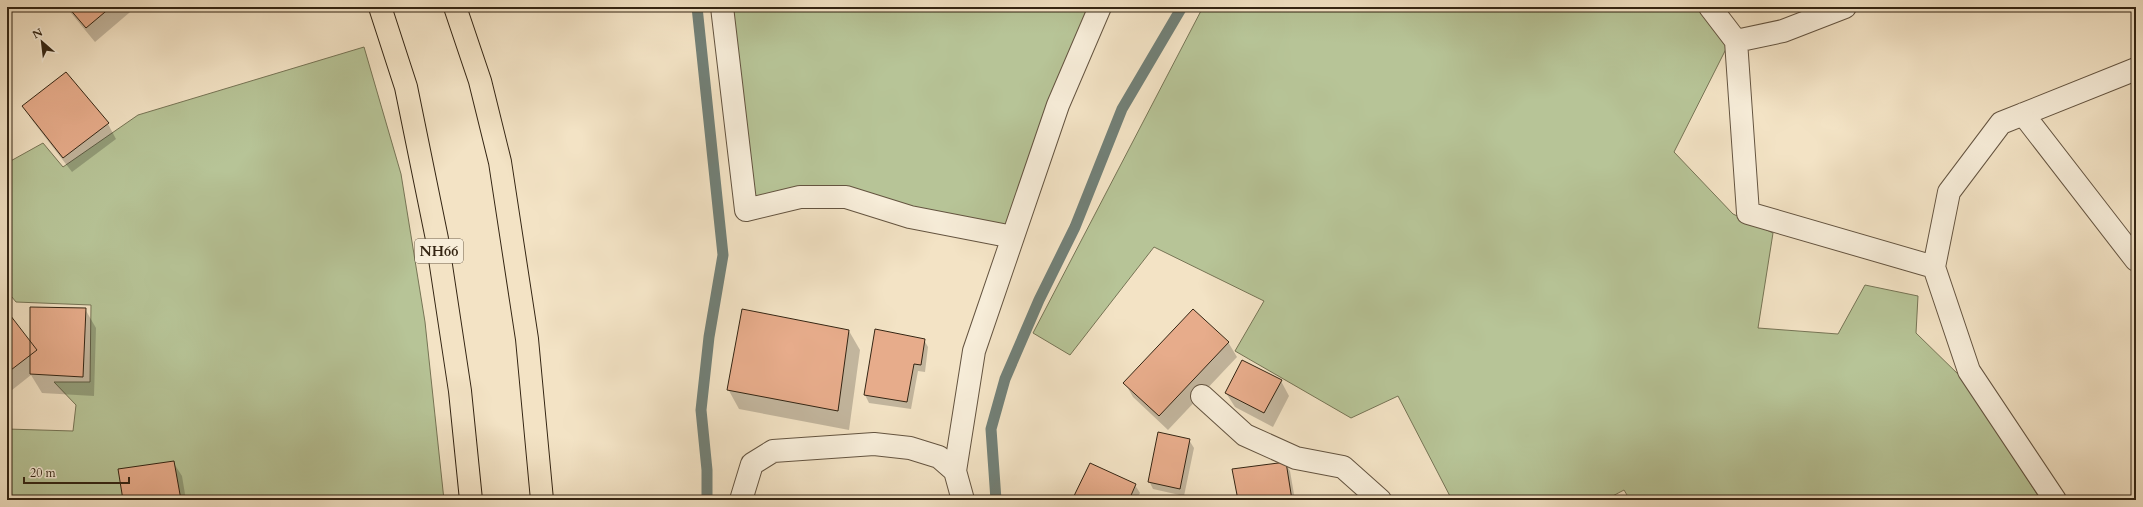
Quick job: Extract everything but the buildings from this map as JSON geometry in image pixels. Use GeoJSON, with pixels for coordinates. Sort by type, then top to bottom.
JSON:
{"type":"FeatureCollection","features":[{"type":"Feature","properties":{"kind":"highway","name":"NH66"},"geometry":{"type":"LineString","coordinates":[[380,7],[406,87],[437,239],[460,391],[470,500]]}},
{"type":"Feature","properties":{"kind":"highway"},"geometry":{"type":"LineString","coordinates":[[455,7],[480,81],[500,162],[527,338],[542,500]]}},
{"type":"Feature","properties":{"kind":"street"},"geometry":{"type":"LineString","coordinates":[[722,7],[746,210],[800,197],[846,197],[910,217],[1013,237]]}},
{"type":"Feature","properties":{"kind":"street"},"geometry":{"type":"LineString","coordinates":[[963,500],[955,471],[974,351],[1058,105],[1100,7]]}},
{"type":"Feature","properties":{"kind":"street"},"geometry":{"type":"LineString","coordinates":[[1710,7],[1736,41],[1748,213],[1934,267]]}},
{"type":"Feature","properties":{"kind":"street"},"geometry":{"type":"LineString","coordinates":[[1736,41],[1783,31],[1845,7]]}},
{"type":"Feature","properties":{"kind":"street"},"geometry":{"type":"LineString","coordinates":[[2055,500],[1969,371],[1934,267],[1949,192],[2001,123],[2136,69]]}},
{"type":"Feature","properties":{"kind":"street"},"geometry":{"type":"LineString","coordinates":[[2024,114],[2136,260]]}},
{"type":"Feature","properties":{"kind":"street"},"geometry":{"type":"LineString","coordinates":[[1202,396],[1245,435],[1296,458],[1343,467],[1380,500]]}},
{"type":"Feature","properties":{"kind":"street"},"geometry":{"type":"LineString","coordinates":[[741,500],[752,464],[773,451],[874,444],[910,448],[939,457],[955,471]]}},
{"type":"Feature","properties":{"kind":"green space"},"geometry":{"type":"Polygon","coordinates":[[[722,7],[1097,7],[1011,233],[848,195],[748,208],[722,7]]]}},
{"type":"Feature","properties":{"kind":"green space"},"geometry":{"type":"Polygon","coordinates":[[[1203,7],[1702,7],[1727,47],[1674,152],[1733,214],[1773,233],[1758,328],[1838,334],[1865,285],[1918,296],[1916,333],[1961,377],[2041,500],[1630,500],[1624,490],[1605,500],[1452,500],[1398,396],[1351,418],[1235,351],[1264,301],[1154,247],[1070,355],[1033,333],[1203,7]]]}},
{"type":"Feature","properties":{"kind":"green space"},"geometry":{"type":"Polygon","coordinates":[[[364,47],[401,174],[425,322],[444,500],[7,500],[7,429],[73,431],[76,405],[54,382],[90,382],[91,305],[16,302],[7,291],[7,163],[43,143],[63,167],[138,115],[364,47]]]}},
{"type":"Feature","properties":{"kind":"waterway"},"geometry":{"type":"LineString","coordinates":[[697,7],[723,255],[709,337],[701,410],[707,470],[707,500]]}},
{"type":"Feature","properties":{"kind":"waterway"},"geometry":{"type":"LineString","coordinates":[[996,500],[991,429],[1005,379],[1039,300],[1075,227],[1122,109],[1182,7]]}}]}
